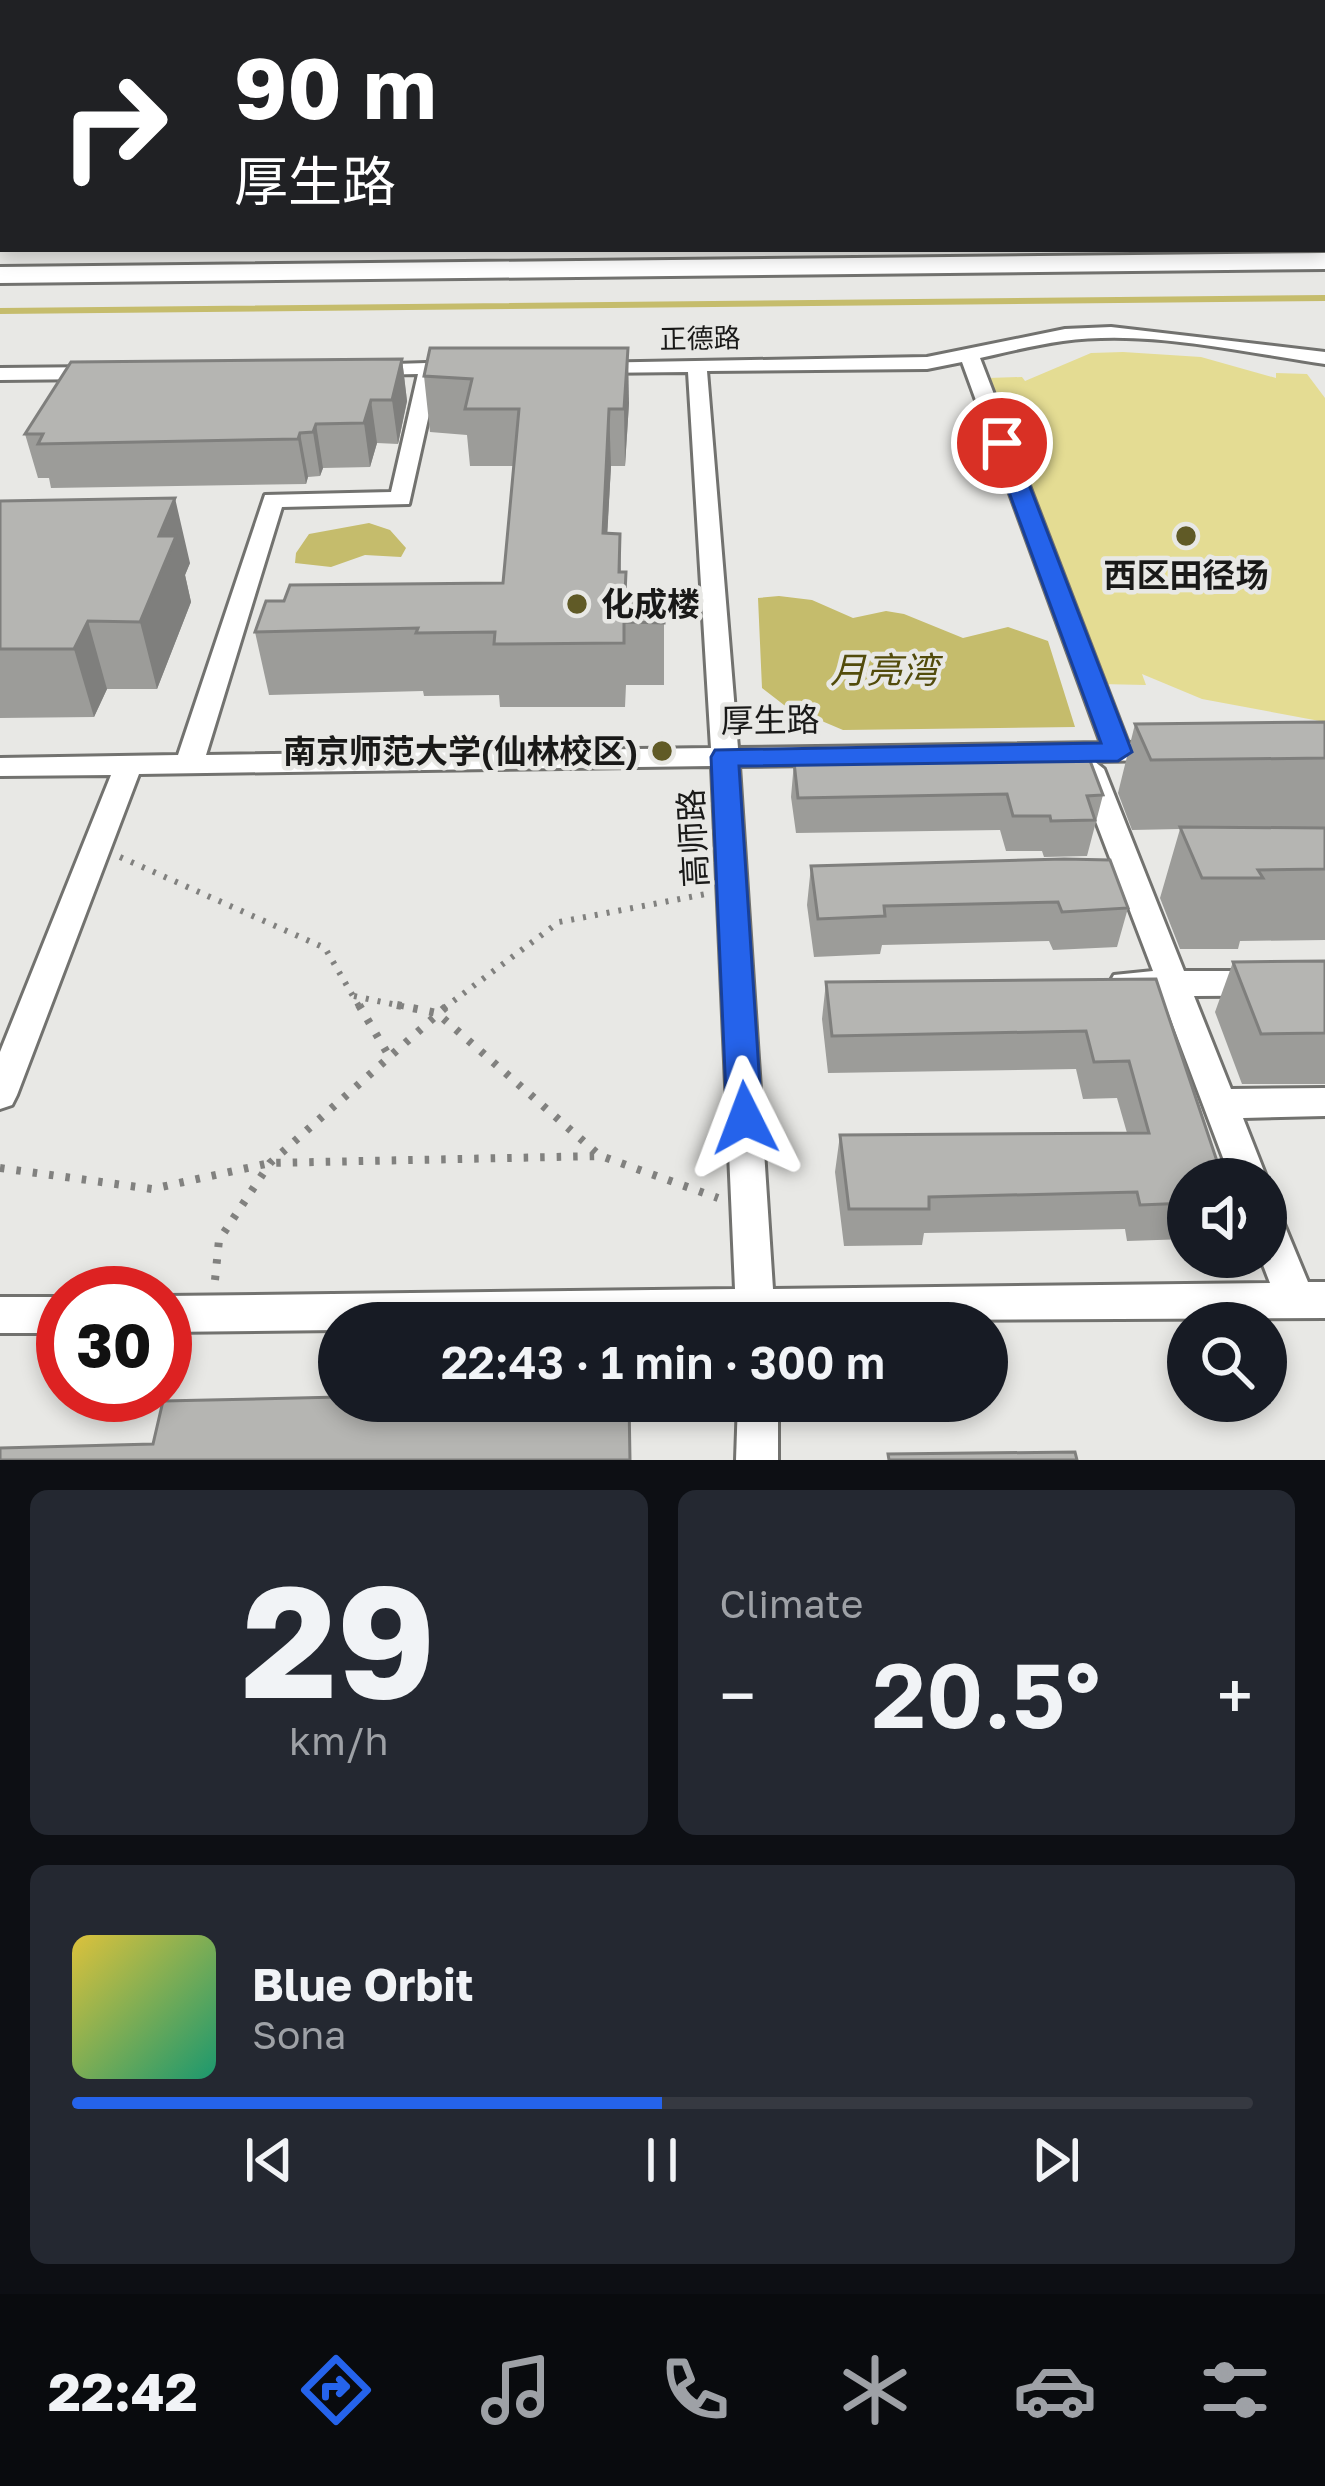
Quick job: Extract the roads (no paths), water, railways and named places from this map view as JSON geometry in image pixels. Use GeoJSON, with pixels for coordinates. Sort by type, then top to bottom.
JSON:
{"type":"FeatureCollection","features":[{"type":"Feature","properties":{"kind":"main road"},"geometry":{"type":"LineString","coordinates":[[0,256],[381,252]]}},
{"type":"Feature","properties":{"kind":"main road"},"geometry":{"type":"LineString","coordinates":[[0,274],[1325,261]]}},
{"type":"Feature","properties":{"kind":"street","name":"正德路"},"geometry":{"type":"LineString","coordinates":[[562,367],[927,363],[1065,335],[1111,333],[1325,358]]}},
{"type":"Feature","properties":{"kind":"street"},"geometry":{"type":"LineString","coordinates":[[969,355],[1118,752]]}},
{"type":"Feature","properties":{"kind":"street","name":"高师路"},"geometry":{"type":"LineString","coordinates":[[697,366],[725,757],[754,1302]]}},
{"type":"Feature","properties":{"kind":"street"},"geometry":{"type":"LineString","coordinates":[[189,764],[272,500],[401,499],[429,368]]}},
{"type":"Feature","properties":{"kind":"street"},"geometry":{"type":"LineString","coordinates":[[357,369],[473,368]]}},
{"type":"Feature","properties":{"kind":"street"},"geometry":{"type":"LineString","coordinates":[[0,374],[119,372]]}},
{"type":"Feature","properties":{"kind":"street","name":"厚生路"},"geometry":{"type":"LineString","coordinates":[[0,767],[1187,751]]}},
{"type":"Feature","properties":{"kind":"street"},"geometry":{"type":"LineString","coordinates":[[1084,752],[1241,1158]]}},
{"type":"Feature","properties":{"kind":"street"},"geometry":{"type":"LineString","coordinates":[[0,1095],[129,765]]}},
{"type":"Feature","properties":{"kind":"street"},"geometry":{"type":"LineString","coordinates":[[1086,983],[1325,982]]}},
{"type":"Feature","properties":{"kind":"street"},"geometry":{"type":"LineString","coordinates":[[1220,1103],[1325,1102]]}},
{"type":"Feature","properties":{"kind":"street"},"geometry":{"type":"LineString","coordinates":[[1008,1308],[1310,1300],[1287,1260]]}},
{"type":"Feature","properties":{"kind":"street"},"geometry":{"type":"LineString","coordinates":[[192,1313],[318,1313]]}},
{"type":"Feature","properties":{"kind":"street"},"geometry":{"type":"LineString","coordinates":[[0,1315],[36,1315]]}},
{"type":"Feature","properties":{"kind":"street"},"geometry":{"type":"LineString","coordinates":[[757,1460],[758,1422]]}},
{"type":"Feature","properties":{"kind":"water"},"geometry":{"type":"Polygon","coordinates":[[[369,523],[390,530],[406,548],[401,557],[365,555],[331,567],[295,563],[309,534],[369,523]]]}},
{"type":"Feature","properties":{"kind":"water","name":"月亮湾"},"geometry":{"type":"Polygon","coordinates":[[[758,598],[812,600],[853,618],[886,611],[904,614],[963,638],[1008,627],[1048,641],[1075,727],[843,730],[784,705],[762,688],[758,598]]]}},
{"type":"Feature","properties":{"kind":"waterway"},"geometry":{"type":"LineString","coordinates":[[0,311],[1325,298]]}},
{"type":"Feature","properties":{"kind":"place","name":"西区田径场"},"geometry":{"type":"Point","coordinates":[1186,536]}},
{"type":"Feature","properties":{"kind":"place","name":"化成楼"},"geometry":{"type":"Point","coordinates":[577,604]}},
{"type":"Feature","properties":{"kind":"place","name":"南京师范大学(仙林校区)"},"geometry":{"type":"Point","coordinates":[662,751]}}]}
